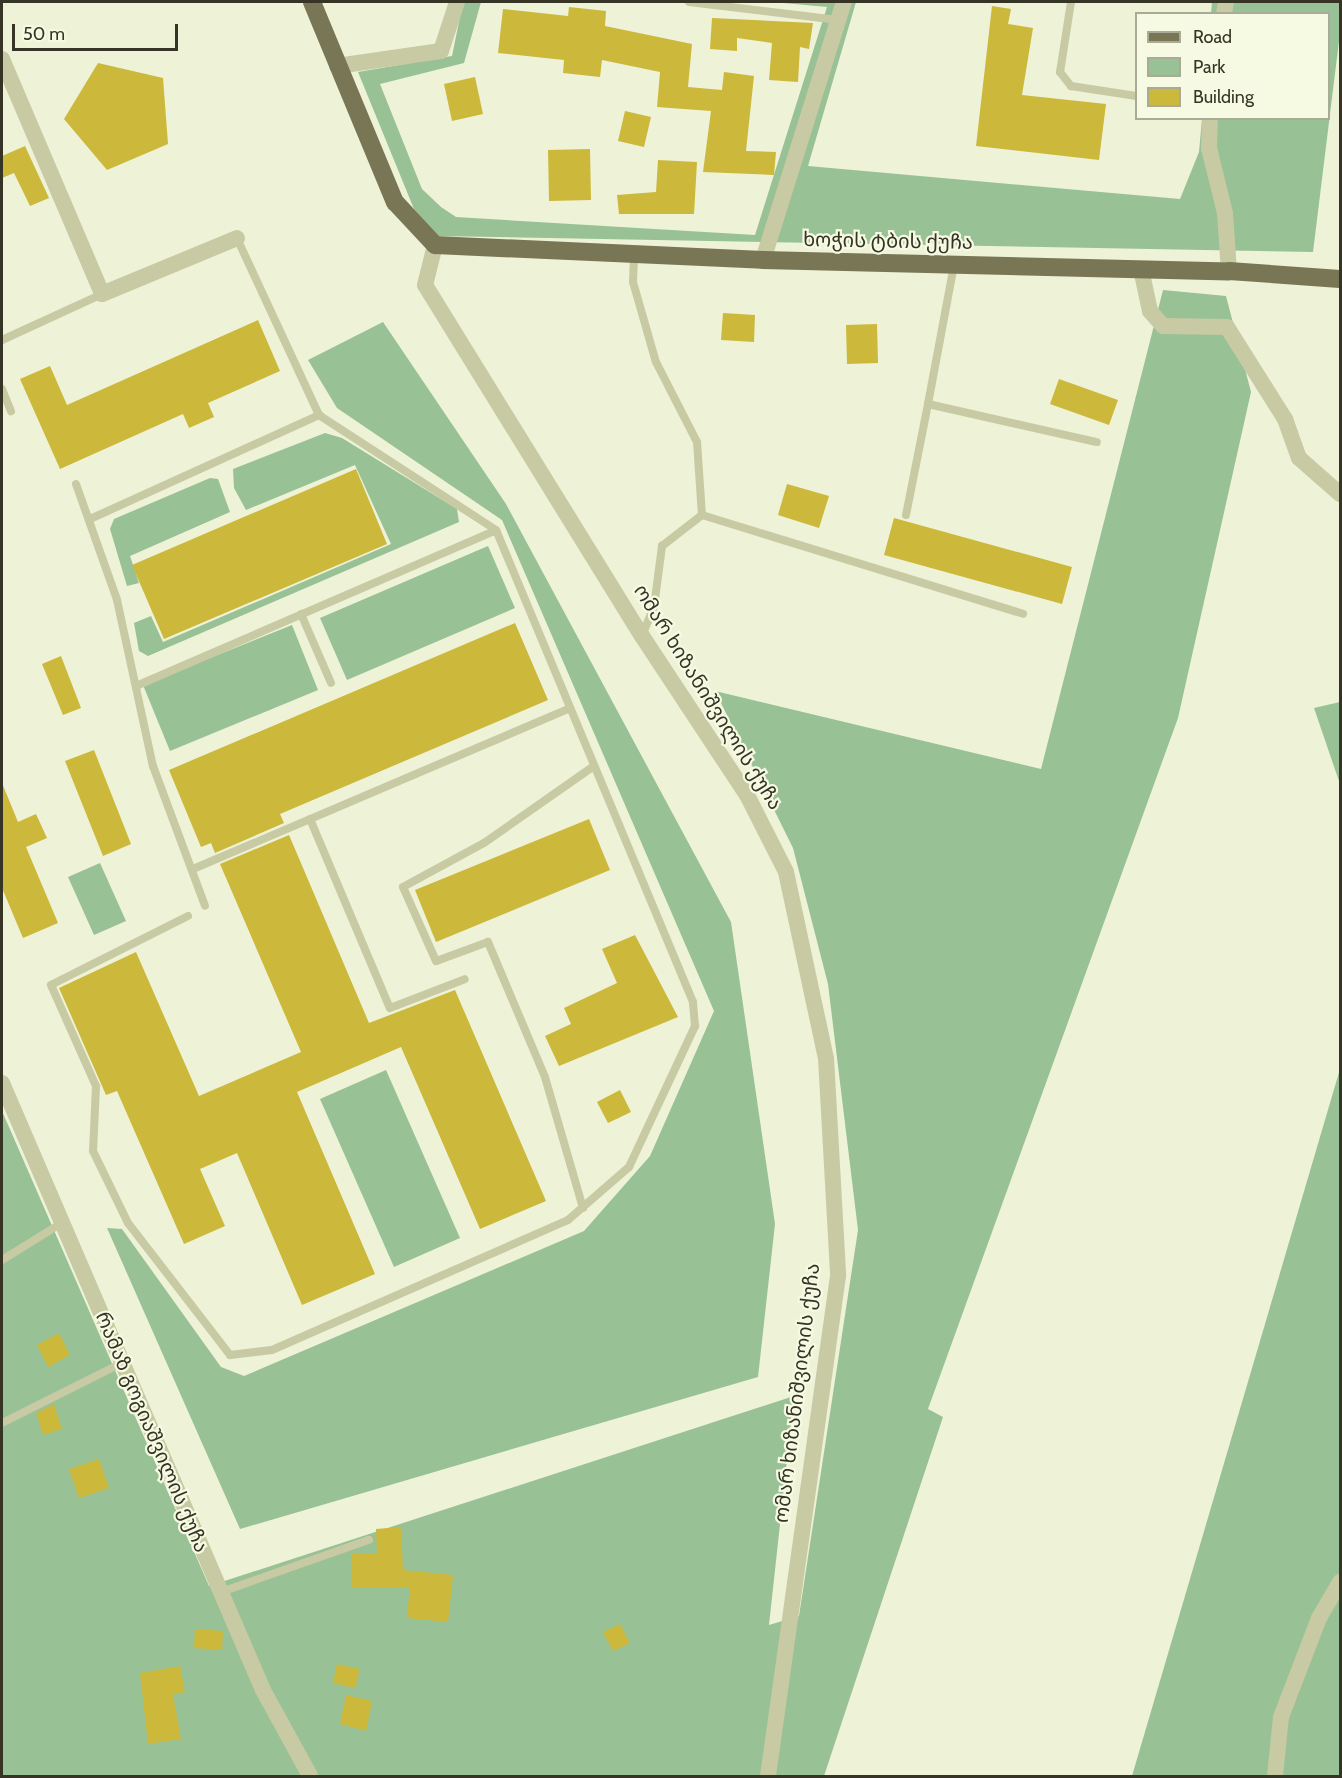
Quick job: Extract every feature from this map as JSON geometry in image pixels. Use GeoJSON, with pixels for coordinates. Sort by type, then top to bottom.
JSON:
{"type":"FeatureCollection","features":[{"type":"Feature","properties":{"kind":"main road"},"geometry":{"type":"LineString","coordinates":[[312,2],[395,202],[435,245]]}},
{"type":"Feature","properties":{"kind":"main road","name":"ხოჭის ტბის ქუჩა"},"geometry":{"type":"LineString","coordinates":[[435,245],[763,260],[1229,271],[1341,279]]}},
{"type":"Feature","properties":{"kind":"street"},"geometry":{"type":"LineString","coordinates":[[337,66],[441,51],[457,2]]}},
{"type":"Feature","properties":{"kind":"street"},"geometry":{"type":"LineString","coordinates":[[763,260],[844,2]]}},
{"type":"Feature","properties":{"kind":"street"},"geometry":{"type":"LineString","coordinates":[[2,58],[102,294],[237,238]]}},
{"type":"Feature","properties":{"kind":"street"},"geometry":{"type":"LineString","coordinates":[[1210,120],[1209,148],[1225,213],[1229,271]]}},
{"type":"Feature","properties":{"kind":"street","name":"ომარ ხიზანიშვილის ქუჩა"},"geometry":{"type":"LineString","coordinates":[[435,245],[425,285],[642,636],[747,795],[786,872],[826,1058],[838,1276],[768,1776]]}},
{"type":"Feature","properties":{"kind":"street"},"geometry":{"type":"LineString","coordinates":[[1141,269],[1150,310],[1163,326],[1227,327],[1285,419],[1299,458],[1341,494]]}},
{"type":"Feature","properties":{"kind":"street","name":"რამაზ გოგიაშვილის ქუჩა"},"geometry":{"type":"LineString","coordinates":[[2,1083],[263,1690],[310,1776]]}},
{"type":"Feature","properties":{"kind":"street"},"geometry":{"type":"LineString","coordinates":[[1275,1776],[1281,1717],[1319,1618],[1341,1582]]}},
{"type":"Feature","properties":{"kind":"lane"},"geometry":{"type":"LineString","coordinates":[[689,2],[838,20]]}},
{"type":"Feature","properties":{"kind":"lane"},"geometry":{"type":"LineString","coordinates":[[1071,2],[1060,72],[1071,86],[1135,96]]}},
{"type":"Feature","properties":{"kind":"lane"},"geometry":{"type":"LineString","coordinates":[[188,916],[57,979],[51,992],[96,1086],[93,1151],[123,1213],[230,1355],[272,1350],[568,1220],[629,1167],[695,1026],[693,1002],[496,530],[319,415],[237,238]]}},
{"type":"Feature","properties":{"kind":"lane"},"geometry":{"type":"LineString","coordinates":[[634,255],[633,282],[656,362],[697,442],[702,515]]}},
{"type":"Feature","properties":{"kind":"lane"},"geometry":{"type":"LineString","coordinates":[[906,515],[954,265]]}},
{"type":"Feature","properties":{"kind":"lane"},"geometry":{"type":"LineString","coordinates":[[2,340],[102,294]]}},
{"type":"Feature","properties":{"kind":"lane"},"geometry":{"type":"LineString","coordinates":[[2,389],[11,411]]}},
{"type":"Feature","properties":{"kind":"lane"},"geometry":{"type":"LineString","coordinates":[[928,404],[1097,442]]}},
{"type":"Feature","properties":{"kind":"lane"},"geometry":{"type":"LineString","coordinates":[[90,519],[319,415]]}},
{"type":"Feature","properties":{"kind":"lane"},"geometry":{"type":"LineString","coordinates":[[76,484],[117,600],[153,765],[205,906]]}},
{"type":"Feature","properties":{"kind":"lane"},"geometry":{"type":"LineString","coordinates":[[642,636],[654,607],[662,546],[702,515]]}},
{"type":"Feature","properties":{"kind":"lane"},"geometry":{"type":"LineString","coordinates":[[702,515],[1023,614]]}},
{"type":"Feature","properties":{"kind":"lane"},"geometry":{"type":"LineString","coordinates":[[135,686],[496,530]]}},
{"type":"Feature","properties":{"kind":"lane"},"geometry":{"type":"LineString","coordinates":[[301,614],[331,683]]}},
{"type":"Feature","properties":{"kind":"lane"},"geometry":{"type":"LineString","coordinates":[[193,869],[570,708]]}},
{"type":"Feature","properties":{"kind":"lane"},"geometry":{"type":"LineString","coordinates":[[583,1208],[545,1077],[488,942],[436,961],[403,887],[484,843],[594,766]]}},
{"type":"Feature","properties":{"kind":"lane"},"geometry":{"type":"LineString","coordinates":[[310,819],[390,1008],[465,979]]}},
{"type":"Feature","properties":{"kind":"lane"},"geometry":{"type":"LineString","coordinates":[[2,1260],[62,1223]]}},
{"type":"Feature","properties":{"kind":"lane"},"geometry":{"type":"LineString","coordinates":[[2,1423],[122,1363]]}},
{"type":"Feature","properties":{"kind":"lane"},"geometry":{"type":"LineString","coordinates":[[221,1592],[369,1540]]}},
{"type":"Feature","properties":{"kind":"green space"},"geometry":{"type":"Polygon","coordinates":[[[463,2],[481,2],[464,63],[380,84],[422,189],[441,207],[456,217],[755,235],[827,7],[773,2],[856,2],[808,166],[1180,199],[1199,152],[1202,120],[1329,120],[1313,252],[438,236],[414,209],[358,72],[452,56],[463,2]]]}},
{"type":"Feature","properties":{"kind":"green space"},"geometry":{"type":"Polygon","coordinates":[[[1212,2],[1340,2],[1340,33],[1330,114],[1330,12],[1211,12],[1212,2]]]}},
{"type":"Feature","properties":{"kind":"green space"},"geometry":{"type":"Polygon","coordinates":[[[1163,290],[1226,296],[1251,392],[1178,718],[928,1409],[943,1417],[824,1776],[2,1776],[2,1111],[209,1586],[794,1396],[769,1625],[799,1616],[858,1230],[828,984],[793,848],[715,691],[1041,769],[1163,290]]]}},
{"type":"Feature","properties":{"kind":"green space"},"geometry":{"type":"Polygon","coordinates":[[[383,322],[506,504],[731,922],[775,1224],[758,1377],[240,1529],[107,1228],[122,1229],[221,1367],[244,1376],[584,1231],[650,1156],[714,1011],[502,520],[337,408],[308,360],[383,322]]]}},
{"type":"Feature","properties":{"kind":"green space"},"geometry":{"type":"Polygon","coordinates":[[[325,433],[342,438],[457,509],[459,522],[148,656],[139,651],[134,623],[151,616],[163,642],[391,544],[355,465],[246,510],[234,488],[233,469],[325,433]]]}},
{"type":"Feature","properties":{"kind":"green space"},"geometry":{"type":"Polygon","coordinates":[[[210,478],[218,479],[230,512],[130,556],[139,583],[127,586],[110,529],[114,519],[210,478]]]}},
{"type":"Feature","properties":{"kind":"green space"},"geometry":{"type":"Polygon","coordinates":[[[488,546],[515,608],[347,680],[320,618],[488,546]]]}},
{"type":"Feature","properties":{"kind":"green space"},"geometry":{"type":"Polygon","coordinates":[[[292,625],[318,690],[170,751],[143,685],[292,625]]]}},
{"type":"Feature","properties":{"kind":"green space"},"geometry":{"type":"Polygon","coordinates":[[[1340,702],[1340,784],[1314,708],[1340,702]]]}},
{"type":"Feature","properties":{"kind":"green space"},"geometry":{"type":"Polygon","coordinates":[[[100,863],[126,921],[94,935],[68,877],[100,863]]]}},
{"type":"Feature","properties":{"kind":"green space"},"geometry":{"type":"Polygon","coordinates":[[[1340,1069],[1340,1776],[1132,1776],[1340,1069]]]}},
{"type":"Feature","properties":{"kind":"green space"},"geometry":{"type":"Polygon","coordinates":[[[386,1070],[460,1238],[394,1267],[320,1099],[386,1070]]]}},
{"type":"Feature","properties":{"kind":"building"},"geometry":{"type":"Polygon","coordinates":[[[992,6],[1011,9],[1008,24],[1033,28],[1022,95],[1106,104],[1099,160],[976,146],[992,6]]]}},
{"type":"Feature","properties":{"kind":"building"},"geometry":{"type":"Polygon","coordinates":[[[569,7],[606,11],[605,26],[692,44],[688,87],[722,90],[724,72],[754,76],[746,151],[776,152],[774,175],[703,172],[711,111],[657,107],[660,72],[602,60],[600,77],[563,73],[564,60],[498,53],[503,9],[568,16],[569,7]]]}},
{"type":"Feature","properties":{"kind":"building"},"geometry":{"type":"Polygon","coordinates":[[[712,18],[813,23],[809,49],[800,47],[798,82],[769,80],[772,43],[737,38],[737,51],[710,49],[712,18]]]}},
{"type":"Feature","properties":{"kind":"building"},"geometry":{"type":"Polygon","coordinates":[[[98,63],[163,78],[168,144],[107,170],[64,119],[98,63]]]}},
{"type":"Feature","properties":{"kind":"building"},"geometry":{"type":"Polygon","coordinates":[[[475,77],[483,114],[452,121],[444,84],[475,77]]]}},
{"type":"Feature","properties":{"kind":"building"},"geometry":{"type":"Polygon","coordinates":[[[625,111],[651,117],[644,147],[618,141],[625,111]]]}},
{"type":"Feature","properties":{"kind":"building"},"geometry":{"type":"Polygon","coordinates":[[[25,146],[49,198],[30,206],[14,173],[2,178],[2,156],[25,146]]]}},
{"type":"Feature","properties":{"kind":"building"},"geometry":{"type":"Polygon","coordinates":[[[590,149],[591,200],[549,201],[548,150],[590,149]]]}},
{"type":"Feature","properties":{"kind":"building"},"geometry":{"type":"Polygon","coordinates":[[[658,160],[697,162],[694,214],[619,214],[617,195],[656,192],[658,160]]]}},
{"type":"Feature","properties":{"kind":"building"},"geometry":{"type":"Polygon","coordinates":[[[723,313],[755,315],[754,342],[721,340],[723,313]]]}},
{"type":"Feature","properties":{"kind":"building"},"geometry":{"type":"Polygon","coordinates":[[[258,320],[280,371],[208,403],[214,417],[189,428],[183,414],[60,469],[20,379],[50,366],[67,405],[258,320]]]}},
{"type":"Feature","properties":{"kind":"building"},"geometry":{"type":"Polygon","coordinates":[[[877,324],[878,363],[847,364],[846,325],[877,324]]]}},
{"type":"Feature","properties":{"kind":"building"},"geometry":{"type":"Polygon","coordinates":[[[1059,379],[1118,400],[1109,425],[1050,404],[1059,379]]]}},
{"type":"Feature","properties":{"kind":"building"},"geometry":{"type":"Polygon","coordinates":[[[356,469],[387,544],[164,639],[132,565],[356,469]]]}},
{"type":"Feature","properties":{"kind":"building"},"geometry":{"type":"Polygon","coordinates":[[[787,484],[829,496],[819,528],[778,515],[787,484]]]}},
{"type":"Feature","properties":{"kind":"building"},"geometry":{"type":"Polygon","coordinates":[[[894,518],[1072,567],[1062,604],[884,555],[894,518]]]}},
{"type":"Feature","properties":{"kind":"building"},"geometry":{"type":"Polygon","coordinates":[[[515,623],[548,700],[280,814],[284,823],[215,853],[211,843],[201,847],[169,770],[515,623]]]}},
{"type":"Feature","properties":{"kind":"building"},"geometry":{"type":"Polygon","coordinates":[[[61,656],[81,708],[63,715],[42,664],[61,656]]]}},
{"type":"Feature","properties":{"kind":"building"},"geometry":{"type":"Polygon","coordinates":[[[94,750],[131,844],[103,856],[65,761],[94,750]]]}},
{"type":"Feature","properties":{"kind":"building"},"geometry":{"type":"Polygon","coordinates":[[[2,783],[18,822],[36,814],[47,838],[26,847],[58,923],[23,938],[2,888],[2,783]]]}},
{"type":"Feature","properties":{"kind":"building"},"geometry":{"type":"Polygon","coordinates":[[[589,819],[610,870],[436,942],[415,890],[589,819]]]}},
{"type":"Feature","properties":{"kind":"building"},"geometry":{"type":"Polygon","coordinates":[[[289,835],[369,1023],[455,990],[546,1201],[480,1229],[401,1047],[297,1092],[375,1274],[302,1305],[237,1153],[200,1169],[225,1226],[184,1244],[117,1091],[106,1095],[59,988],[136,952],[199,1096],[301,1052],[220,864],[289,835]]]}},
{"type":"Feature","properties":{"kind":"building"},"geometry":{"type":"Polygon","coordinates":[[[635,935],[678,1017],[559,1066],[545,1036],[571,1024],[564,1008],[617,983],[602,949],[635,935]]]}},
{"type":"Feature","properties":{"kind":"building"},"geometry":{"type":"Polygon","coordinates":[[[620,1090],[631,1112],[608,1123],[597,1102],[620,1090]]]}},
{"type":"Feature","properties":{"kind":"building"},"geometry":{"type":"Polygon","coordinates":[[[59,1333],[70,1355],[48,1367],[37,1345],[59,1333]]]}},
{"type":"Feature","properties":{"kind":"building"},"geometry":{"type":"Polygon","coordinates":[[[54,1404],[62,1429],[43,1435],[36,1413],[54,1404]]]}},
{"type":"Feature","properties":{"kind":"building"},"geometry":{"type":"Polygon","coordinates":[[[99,1459],[109,1488],[79,1498],[69,1469],[99,1459]]]}},
{"type":"Feature","properties":{"kind":"building"},"geometry":{"type":"Polygon","coordinates":[[[401,1527],[403,1570],[453,1575],[448,1622],[407,1618],[410,1587],[351,1588],[351,1554],[377,1554],[376,1529],[401,1527]]]}},
{"type":"Feature","properties":{"kind":"building"},"geometry":{"type":"Polygon","coordinates":[[[620,1624],[630,1643],[613,1651],[603,1632],[620,1624]]]}},
{"type":"Feature","properties":{"kind":"building"},"geometry":{"type":"Polygon","coordinates":[[[195,1629],[223,1631],[222,1650],[194,1648],[195,1629]]]}},
{"type":"Feature","properties":{"kind":"building"},"geometry":{"type":"Polygon","coordinates":[[[337,1664],[360,1669],[355,1688],[333,1683],[337,1664]]]}},
{"type":"Feature","properties":{"kind":"building"},"geometry":{"type":"Polygon","coordinates":[[[180,1666],[185,1692],[173,1694],[181,1739],[148,1744],[140,1673],[180,1666]]]}},
{"type":"Feature","properties":{"kind":"building"},"geometry":{"type":"Polygon","coordinates":[[[346,1695],[372,1701],[366,1731],[340,1724],[346,1695]]]}}]}
